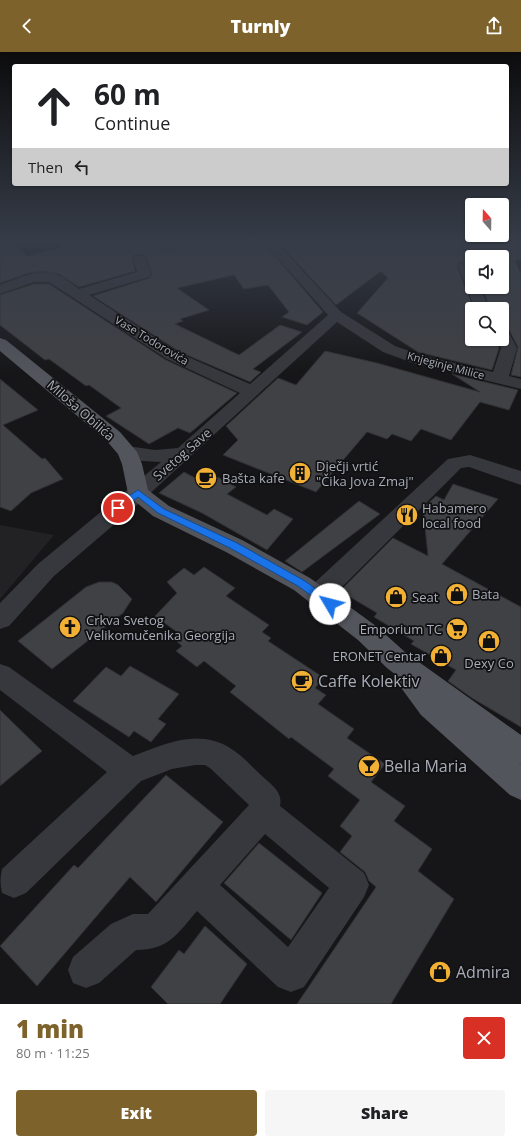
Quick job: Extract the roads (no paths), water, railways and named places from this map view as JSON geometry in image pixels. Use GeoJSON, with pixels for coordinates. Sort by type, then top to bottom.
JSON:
{"type":"FeatureCollection","features":[{"type":"Feature","properties":{"kind":"main road","name":"Miloša Obilića"},"geometry":{"type":"LineString","coordinates":[[0,342],[104,427],[127,452],[132,464],[138,493]]}},
{"type":"Feature","properties":{"kind":"main road"},"geometry":{"type":"LineString","coordinates":[[138,493],[161,511],[234,546],[302,584],[318,595],[367,633],[396,660],[431,706],[519,776]]}},
{"type":"Feature","properties":{"kind":"street","name":"Vase Todorovića"},"geometry":{"type":"LineString","coordinates":[[0,290],[18,284]]}},
{"type":"Feature","properties":{"kind":"street","name":"Vase Todorovića"},"geometry":{"type":"LineString","coordinates":[[63,284],[173,356],[251,391]]}},
{"type":"Feature","properties":{"kind":"street"},"geometry":{"type":"LineString","coordinates":[[77,294],[109,284]]}},
{"type":"Feature","properties":{"kind":"street","name":"Knjeginje Milice"},"geometry":{"type":"LineString","coordinates":[[308,284],[336,316],[389,349],[419,360],[521,384]]}},
{"type":"Feature","properties":{"kind":"street","name":"Svetog Save"},"geometry":{"type":"LineString","coordinates":[[0,620],[46,570],[138,493],[336,316]]}},
{"type":"Feature","properties":{"kind":"street"},"geometry":{"type":"LineString","coordinates":[[312,339],[338,336],[356,339],[389,349]]}},
{"type":"Feature","properties":{"kind":"street","name":"Knjeginje Milice"},"geometry":{"type":"LineString","coordinates":[[500,379],[509,348],[508,346]]}},
{"type":"Feature","properties":{"kind":"street"},"geometry":{"type":"LineString","coordinates":[[127,452],[144,456],[160,457],[183,453]]}},
{"type":"Feature","properties":{"kind":"street"},"geometry":{"type":"LineString","coordinates":[[318,595],[456,463],[470,461],[521,478]]}},
{"type":"Feature","properties":{"kind":"street"},"geometry":{"type":"LineString","coordinates":[[0,675],[130,771]]}},
{"type":"Feature","properties":{"kind":"street"},"geometry":{"type":"LineString","coordinates":[[14,881],[130,771],[171,755],[196,751],[208,752],[220,758],[266,800],[263,812],[159,928],[150,932],[133,932],[124,937],[86,970]]}},
{"type":"Feature","properties":{"kind":"street"},"geometry":{"type":"LineString","coordinates":[[196,886],[291,974],[352,885],[263,812]]}},
{"type":"Feature","properties":{"kind":"place","name":"Dječji vrtić \"Čika Jova Zmaj\""},"geometry":{"type":"Point","coordinates":[300,473]}},
{"type":"Feature","properties":{"kind":"place","name":"Bašta kafe"},"geometry":{"type":"Point","coordinates":[206,478]}},
{"type":"Feature","properties":{"kind":"place","name":"Habamero local food"},"geometry":{"type":"Point","coordinates":[407,515]}},
{"type":"Feature","properties":{"kind":"place","name":"Bata"},"geometry":{"type":"Point","coordinates":[457,594]}},
{"type":"Feature","properties":{"kind":"place","name":"Seat"},"geometry":{"type":"Point","coordinates":[396,597]}},
{"type":"Feature","properties":{"kind":"place","name":"Crkva Svetog Velikomučenika Georgija"},"geometry":{"type":"Point","coordinates":[70,627]}},
{"type":"Feature","properties":{"kind":"place","name":"Emporium TC"},"geometry":{"type":"Point","coordinates":[457,629]}},
{"type":"Feature","properties":{"kind":"place","name":"Dexy Co"},"geometry":{"type":"Point","coordinates":[489,641]}},
{"type":"Feature","properties":{"kind":"place","name":"ERONET Centar"},"geometry":{"type":"Point","coordinates":[441,656]}},
{"type":"Feature","properties":{"kind":"place","name":"Caffe Kolektiv"},"geometry":{"type":"Point","coordinates":[302,681]}},
{"type":"Feature","properties":{"kind":"place","name":"Bella Maria"},"geometry":{"type":"Point","coordinates":[369,766]}},
{"type":"Feature","properties":{"kind":"place","name":"Admira"},"geometry":{"type":"Point","coordinates":[440,972]}}]}
